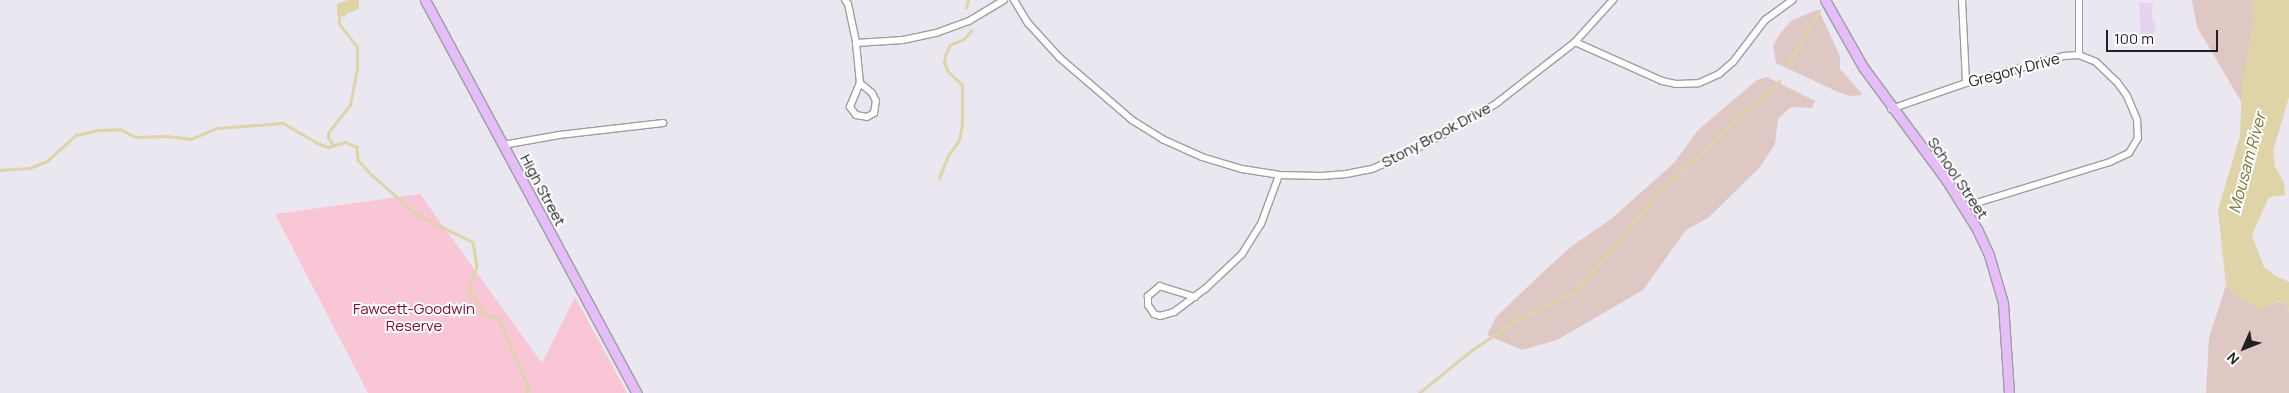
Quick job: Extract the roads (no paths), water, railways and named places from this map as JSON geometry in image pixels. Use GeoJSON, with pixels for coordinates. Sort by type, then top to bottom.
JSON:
{"type":"FeatureCollection","features":[{"type":"Feature","properties":{"kind":"street","name":"High Street"},"geometry":{"type":"LineString","coordinates":[[425,0],[637,393]]}},
{"type":"Feature","properties":{"kind":"street"},"geometry":{"type":"LineString","coordinates":[[856,43],[903,40],[936,33],[969,21],[1004,0]]}},
{"type":"Feature","properties":{"kind":"street","name":"Stony Brook Drive"},"geometry":{"type":"LineString","coordinates":[[1014,0],[1028,23],[1060,58],[1144,128],[1202,157],[1242,169],[1279,174],[1322,176],[1359,172],[1406,154],[1468,121],[1498,102],[1575,42],[1613,0]]}},
{"type":"Feature","properties":{"kind":"street"},"geometry":{"type":"LineString","coordinates":[[1575,42],[1662,81],[1681,84],[1699,83],[1719,74],[1733,62],[1765,20],[1793,0]]}},
{"type":"Feature","properties":{"kind":"street","name":"School Street"},"geometry":{"type":"LineString","coordinates":[[1825,0],[1863,67],[1964,207],[1989,255],[1998,280],[2006,333],[2009,393]]}},
{"type":"Feature","properties":{"kind":"street"},"geometry":{"type":"LineString","coordinates":[[1962,0],[1966,83]]}},
{"type":"Feature","properties":{"kind":"street"},"geometry":{"type":"LineString","coordinates":[[2079,0],[2079,55]]}},
{"type":"Feature","properties":{"kind":"street"},"geometry":{"type":"LineString","coordinates":[[848,1],[856,43],[860,83],[850,107],[856,115],[867,117],[874,112],[876,101],[872,93],[860,83]]}},
{"type":"Feature","properties":{"kind":"street","name":"Gregory Drive"},"geometry":{"type":"LineString","coordinates":[[1892,109],[1966,83],[2043,61],[2079,55],[2106,69],[2127,96],[2133,108],[2138,138],[2133,149],[2122,158],[1964,207]]}},
{"type":"Feature","properties":{"kind":"street"},"geometry":{"type":"LineString","coordinates":[[503,146],[559,135],[663,122]]}},
{"type":"Feature","properties":{"kind":"street"},"geometry":{"type":"LineString","coordinates":[[1195,297],[1160,286],[1148,296],[1148,305],[1154,314],[1165,316],[1195,297],[1229,266],[1252,239],[1268,208],[1279,174]]}},
{"type":"Feature","properties":{"kind":"water"},"geometry":{"type":"Polygon","coordinates":[[[348,0],[359,0],[359,9],[346,14],[346,17],[337,16],[337,4],[348,0]]]}},
{"type":"Feature","properties":{"kind":"water","name":"Mousam River"},"geometry":{"type":"Polygon","coordinates":[[[2252,0],[2289,0],[2289,97],[2273,151],[2275,167],[2284,182],[2285,195],[2269,197],[2252,235],[2264,267],[2276,276],[2289,282],[2289,312],[2284,303],[2278,301],[2262,311],[2238,297],[2226,285],[2218,210],[2240,136],[2242,86],[2253,20],[2252,0]]]}},
{"type":"Feature","properties":{"kind":"waterway"},"geometry":{"type":"LineString","coordinates":[[966,8],[968,0]]}},
{"type":"Feature","properties":{"kind":"waterway"},"geometry":{"type":"LineString","coordinates":[[1787,66],[1819,11]]}},
{"type":"Feature","properties":{"kind":"waterway"},"geometry":{"type":"LineString","coordinates":[[333,145],[328,138],[328,133],[350,105],[357,70],[357,47],[339,24],[339,13]]}},
{"type":"Feature","properties":{"kind":"waterway"},"geometry":{"type":"LineString","coordinates":[[939,178],[948,156],[959,140],[962,124],[962,85],[948,72],[944,63],[945,56],[950,45],[964,39],[971,31]]}},
{"type":"Feature","properties":{"kind":"waterway"},"geometry":{"type":"LineString","coordinates":[[1419,393],[1472,350],[1516,320],[1576,291],[1663,188],[1779,81]]}},
{"type":"Feature","properties":{"kind":"waterway"},"geometry":{"type":"LineString","coordinates":[[0,170],[30,168],[47,161],[76,135],[97,130],[120,129],[136,137],[167,136],[191,139],[217,128],[283,123],[317,143],[328,147],[345,142],[357,147],[358,160],[373,176],[418,215],[473,242],[477,267],[469,289],[484,314],[499,319],[529,388],[527,393]]}},
{"type":"Feature","properties":{"kind":"park label","name":"Fawcett-Goodwin Reserve"},"geometry":{"type":"Point","coordinates":[414,316]}}]}
